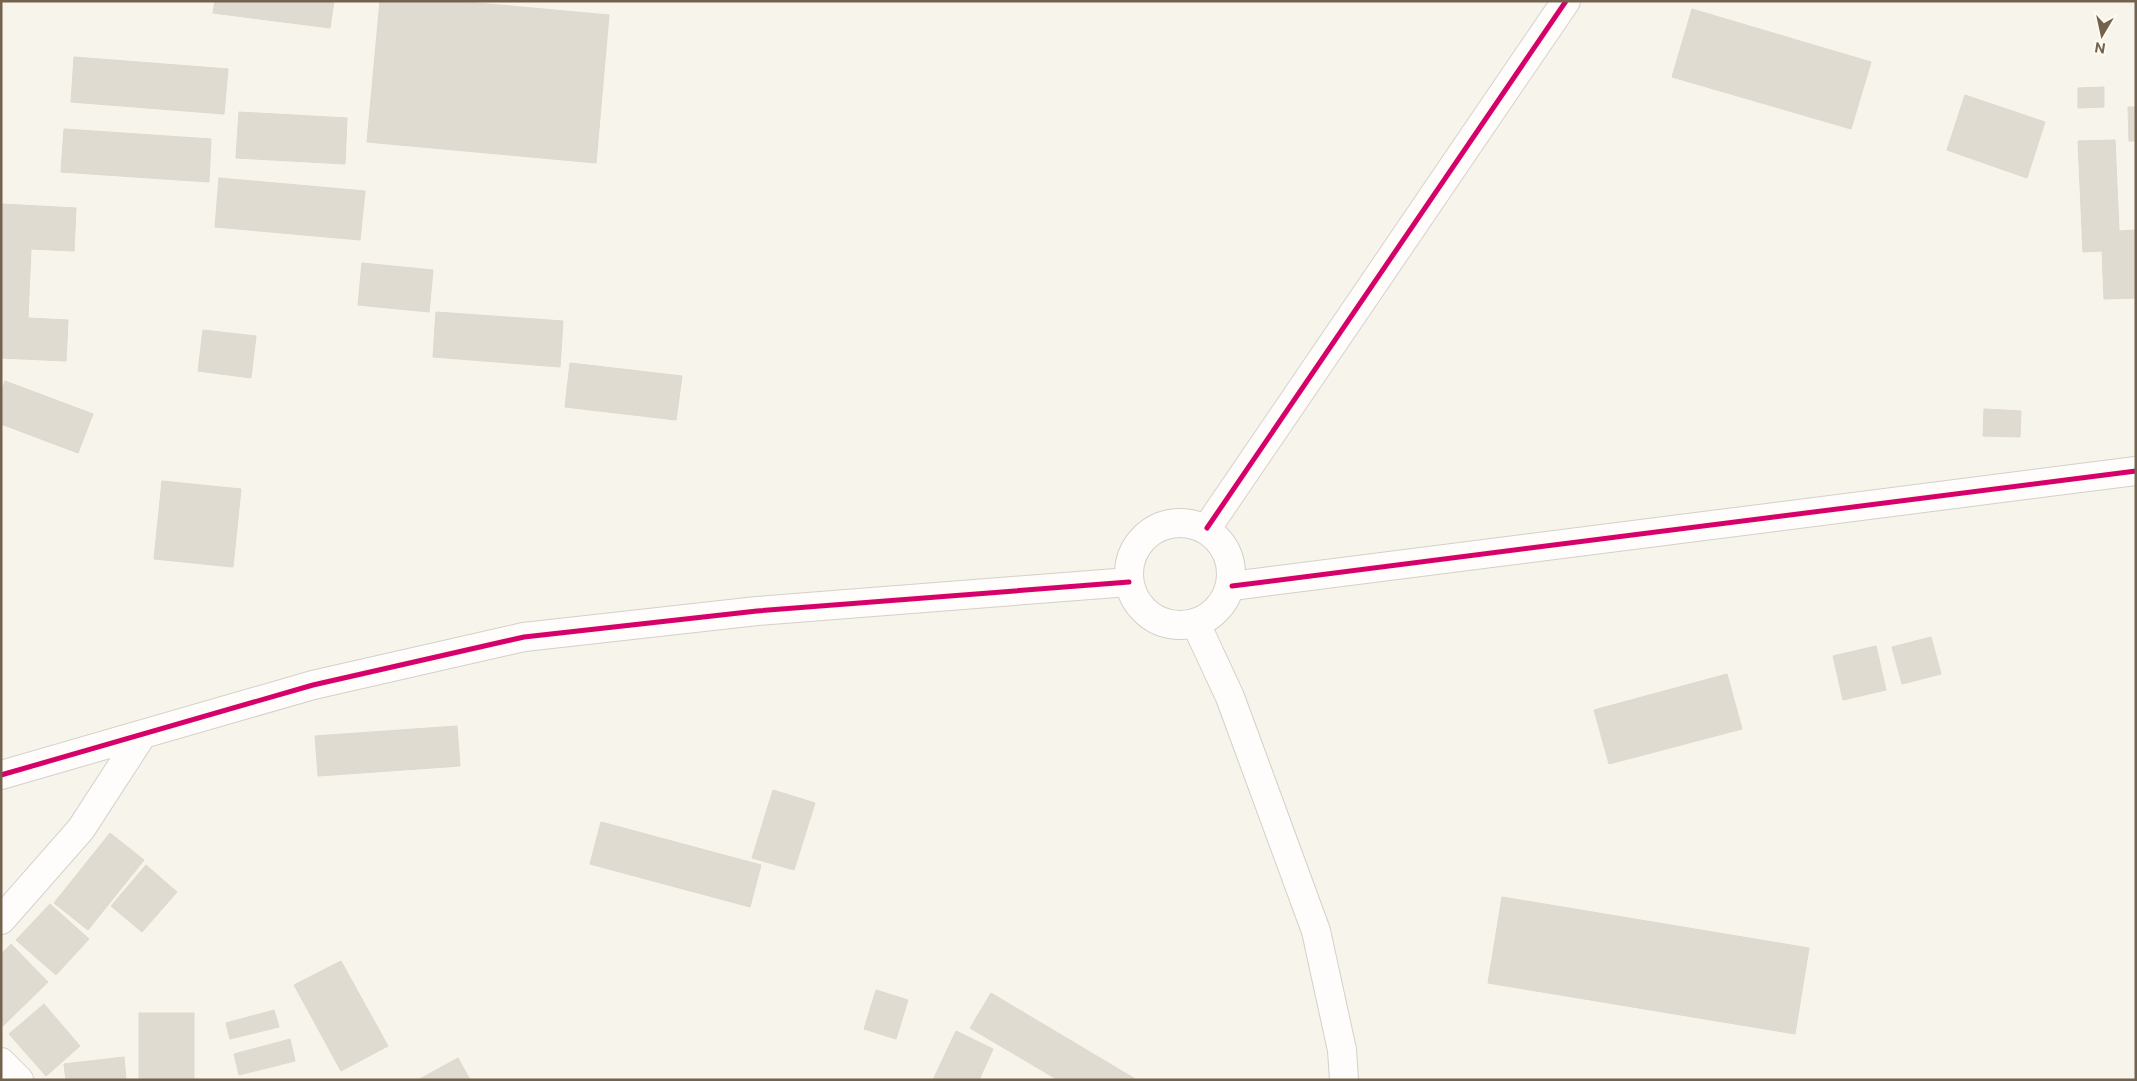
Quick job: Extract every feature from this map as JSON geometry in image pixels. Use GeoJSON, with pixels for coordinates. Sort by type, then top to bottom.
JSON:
{"type":"FeatureCollection","features":[{"type":"Feature","properties":{"kind":"street"},"geometry":{"type":"LineString","coordinates":[[1207,528],[1566,1]]}},
{"type":"Feature","properties":{"kind":"street"},"geometry":{"type":"LineString","coordinates":[[1232,586],[2136,471]]}},
{"type":"Feature","properties":{"kind":"street"},"geometry":{"type":"LineString","coordinates":[[1179,522],[1207,528],[1229,553],[1232,586],[1219,610],[1196,624],[1173,626],[1152,618],[1137,603],[1128,582],[1132,554],[1150,530],[1179,522]]}},
{"type":"Feature","properties":{"kind":"street"},"geometry":{"type":"LineString","coordinates":[[1,775],[313,685],[524,638],[757,611],[1128,582]]}},
{"type":"Feature","properties":{"kind":"street"},"geometry":{"type":"LineString","coordinates":[[1196,624],[1230,697],[1316,931],[1342,1050],[1344,1080]]}},
{"type":"Feature","properties":{"kind":"street"},"geometry":{"type":"LineString","coordinates":[[1,920],[81,830],[142,735]]}},
{"type":"Feature","properties":{"kind":"street"},"geometry":{"type":"LineString","coordinates":[[1,1062],[19,1080]]}},
{"type":"Feature","properties":{"kind":"building"},"geometry":{"type":"Polygon","coordinates":[[[215,1],[334,1],[330,28],[213,13],[215,1]]]}},
{"type":"Feature","properties":{"kind":"building"},"geometry":{"type":"Polygon","coordinates":[[[380,1],[456,1],[609,15],[596,163],[367,142],[380,1]]]}},
{"type":"Feature","properties":{"kind":"building"},"geometry":{"type":"Polygon","coordinates":[[[1692,9],[1871,62],[1851,129],[1672,77],[1692,9]]]}},
{"type":"Feature","properties":{"kind":"building"},"geometry":{"type":"Polygon","coordinates":[[[74,57],[228,69],[224,114],[71,102],[74,57]]]}},
{"type":"Feature","properties":{"kind":"building"},"geometry":{"type":"Polygon","coordinates":[[[2104,87],[2104,107],[2078,108],[2078,88],[2104,87]]]}},
{"type":"Feature","properties":{"kind":"building"},"geometry":{"type":"Polygon","coordinates":[[[1965,95],[2045,122],[2027,178],[1947,150],[1965,95]]]}},
{"type":"Feature","properties":{"kind":"building"},"geometry":{"type":"Polygon","coordinates":[[[2128,107],[2136,107],[2136,141],[2129,141],[2128,107]]]}},
{"type":"Feature","properties":{"kind":"building"},"geometry":{"type":"Polygon","coordinates":[[[239,112],[347,118],[345,164],[236,158],[239,112]]]}},
{"type":"Feature","properties":{"kind":"building"},"geometry":{"type":"Polygon","coordinates":[[[64,129],[211,139],[209,182],[61,172],[64,129]]]}},
{"type":"Feature","properties":{"kind":"building"},"geometry":{"type":"Polygon","coordinates":[[[2115,140],[2119,231],[2136,230],[2136,298],[2104,299],[2102,251],[2083,252],[2078,141],[2115,140]]]}},
{"type":"Feature","properties":{"kind":"building"},"geometry":{"type":"Polygon","coordinates":[[[219,178],[365,191],[360,240],[215,227],[219,178]]]}},
{"type":"Feature","properties":{"kind":"building"},"geometry":{"type":"Polygon","coordinates":[[[1,204],[76,208],[74,251],[31,249],[28,318],[68,320],[66,361],[1,358],[1,204]]]}},
{"type":"Feature","properties":{"kind":"building"},"geometry":{"type":"Polygon","coordinates":[[[362,263],[433,270],[429,312],[358,305],[362,263]]]}},
{"type":"Feature","properties":{"kind":"building"},"geometry":{"type":"Polygon","coordinates":[[[436,312],[563,321],[560,367],[433,357],[436,312]]]}},
{"type":"Feature","properties":{"kind":"building"},"geometry":{"type":"Polygon","coordinates":[[[203,330],[256,336],[251,378],[198,371],[203,330]]]}},
{"type":"Feature","properties":{"kind":"building"},"geometry":{"type":"Polygon","coordinates":[[[570,363],[682,376],[676,420],[565,407],[570,363]]]}},
{"type":"Feature","properties":{"kind":"building"},"geometry":{"type":"Polygon","coordinates":[[[5,381],[93,414],[78,453],[1,424],[1,392],[5,381]]]}},
{"type":"Feature","properties":{"kind":"building"},"geometry":{"type":"Polygon","coordinates":[[[1984,409],[2021,411],[2020,437],[1983,436],[1984,409]]]}},
{"type":"Feature","properties":{"kind":"building"},"geometry":{"type":"Polygon","coordinates":[[[162,481],[241,489],[233,567],[154,559],[162,481]]]}},
{"type":"Feature","properties":{"kind":"building"},"geometry":{"type":"Polygon","coordinates":[[[1931,637],[1941,674],[1902,684],[1892,647],[1931,637]]]}},
{"type":"Feature","properties":{"kind":"building"},"geometry":{"type":"Polygon","coordinates":[[[1876,646],[1886,690],[1843,700],[1833,656],[1876,646]]]}},
{"type":"Feature","properties":{"kind":"building"},"geometry":{"type":"Polygon","coordinates":[[[1727,674],[1742,729],[1609,764],[1594,710],[1727,674]]]}},
{"type":"Feature","properties":{"kind":"building"},"geometry":{"type":"Polygon","coordinates":[[[457,726],[460,766],[318,776],[315,736],[457,726]]]}},
{"type":"Feature","properties":{"kind":"building"},"geometry":{"type":"Polygon","coordinates":[[[773,790],[815,803],[794,870],[752,858],[773,790]]]}},
{"type":"Feature","properties":{"kind":"building"},"geometry":{"type":"Polygon","coordinates":[[[601,822],[761,865],[750,907],[590,864],[601,822]]]}},
{"type":"Feature","properties":{"kind":"building"},"geometry":{"type":"Polygon","coordinates":[[[110,833],[144,860],[88,930],[54,903],[110,833]]]}},
{"type":"Feature","properties":{"kind":"building"},"geometry":{"type":"Polygon","coordinates":[[[146,865],[177,892],[142,932],[111,906],[146,865]]]}},
{"type":"Feature","properties":{"kind":"building"},"geometry":{"type":"Polygon","coordinates":[[[1502,897],[1809,948],[1795,1034],[1488,983],[1502,897]]]}},
{"type":"Feature","properties":{"kind":"building"},"geometry":{"type":"Polygon","coordinates":[[[50,904],[89,939],[56,975],[16,940],[50,904]]]}},
{"type":"Feature","properties":{"kind":"building"},"geometry":{"type":"Polygon","coordinates":[[[11,944],[48,982],[3,1026],[1,1024],[1,954],[11,944]]]}},
{"type":"Feature","properties":{"kind":"building"},"geometry":{"type":"Polygon","coordinates":[[[341,961],[388,1046],[341,1071],[294,985],[341,961]]]}},
{"type":"Feature","properties":{"kind":"building"},"geometry":{"type":"Polygon","coordinates":[[[876,990],[908,1000],[896,1039],[864,1029],[876,990]]]}},
{"type":"Feature","properties":{"kind":"building"},"geometry":{"type":"Polygon","coordinates":[[[991,993],[1137,1080],[1058,1080],[970,1028],[991,993]]]}},
{"type":"Feature","properties":{"kind":"building"},"geometry":{"type":"Polygon","coordinates":[[[44,1004],[80,1046],[46,1076],[9,1034],[44,1004]]]}},
{"type":"Feature","properties":{"kind":"building"},"geometry":{"type":"Polygon","coordinates":[[[274,1010],[279,1027],[230,1039],[226,1023],[274,1010]]]}},
{"type":"Feature","properties":{"kind":"building"},"geometry":{"type":"Polygon","coordinates":[[[139,1013],[194,1013],[194,1080],[139,1080],[139,1013]]]}},
{"type":"Feature","properties":{"kind":"building"},"geometry":{"type":"Polygon","coordinates":[[[956,1031],[993,1049],[979,1080],[933,1080],[956,1031]]]}},
{"type":"Feature","properties":{"kind":"building"},"geometry":{"type":"Polygon","coordinates":[[[290,1039],[295,1061],[239,1075],[234,1054],[290,1039]]]}},
{"type":"Feature","properties":{"kind":"building"},"geometry":{"type":"Polygon","coordinates":[[[124,1057],[126,1080],[66,1080],[64,1064],[124,1057]]]}},
{"type":"Feature","properties":{"kind":"building"},"geometry":{"type":"Polygon","coordinates":[[[458,1058],[470,1080],[418,1080],[458,1058]]]}},
{"type":"Feature","properties":{"kind":"cycle path"},"geometry":{"type":"LineString","coordinates":[[1207,528],[1566,1]]}},
{"type":"Feature","properties":{"kind":"cycle path"},"geometry":{"type":"LineString","coordinates":[[1232,586],[2136,471]]}},
{"type":"Feature","properties":{"kind":"cycle path"},"geometry":{"type":"LineString","coordinates":[[1,775],[313,685],[524,637],[757,611],[1129,582]]}}]}
